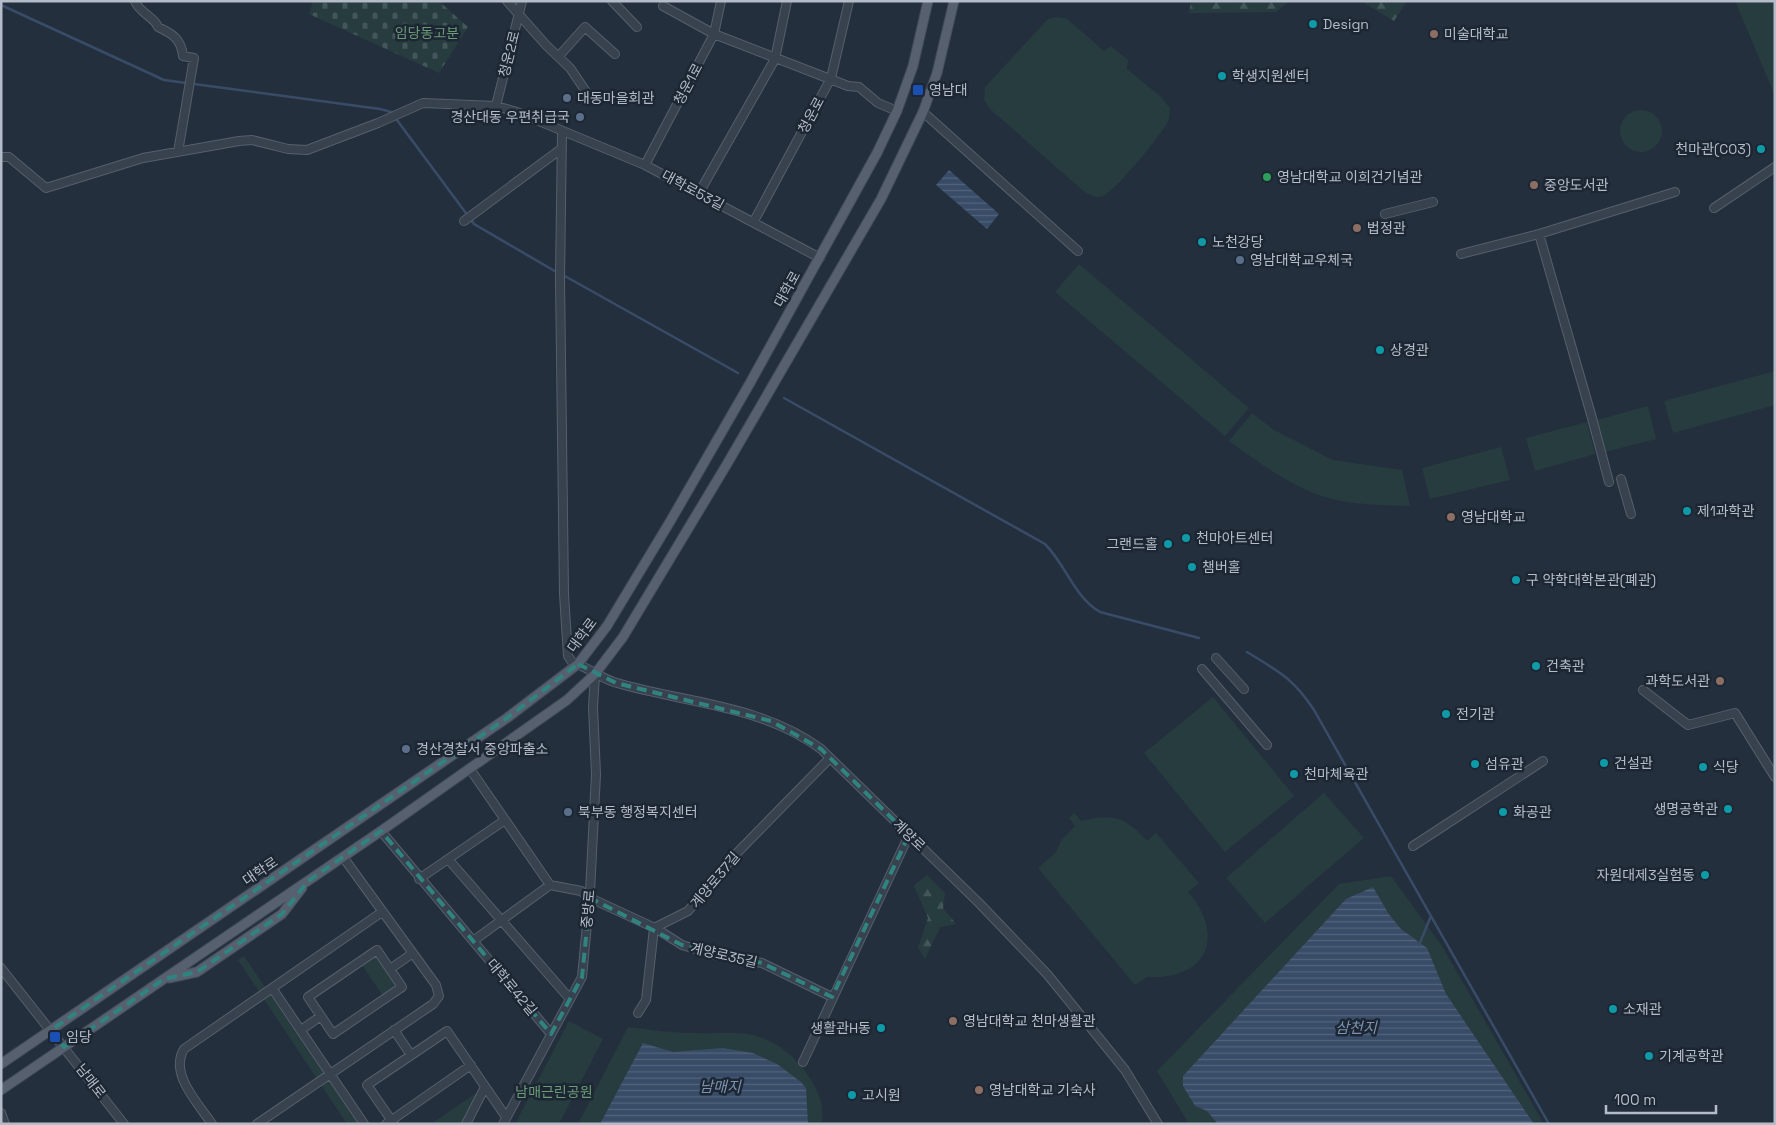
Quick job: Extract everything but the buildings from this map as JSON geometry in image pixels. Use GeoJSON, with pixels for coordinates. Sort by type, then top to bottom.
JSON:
{"type":"FeatureCollection","features":[{"type":"Feature","properties":{"kind":"main road","name":"대학로"},"geometry":{"type":"LineString","coordinates":[[1,1064],[468,745],[554,684],[578,664],[607,626],[666,528],[877,154],[897,111],[913,66],[928,1]]}},
{"type":"Feature","properties":{"kind":"main road"},"geometry":{"type":"LineString","coordinates":[[1,1090],[470,769],[567,700],[595,674],[623,637],[732,456],[881,199],[924,112],[937,74],[954,1]]}},
{"type":"Feature","properties":{"kind":"street"},"geometry":{"type":"LineString","coordinates":[[135,1],[144,14],[156,23],[158,28],[175,35],[182,45],[183,56],[194,58],[192,79],[178,152]]}},
{"type":"Feature","properties":{"kind":"street"},"geometry":{"type":"LineString","coordinates":[[507,1],[520,13],[546,45],[570,68],[589,96]]}},
{"type":"Feature","properties":{"kind":"street","name":"청운2로"},"geometry":{"type":"LineString","coordinates":[[496,106],[522,1]]}},
{"type":"Feature","properties":{"kind":"street"},"geometry":{"type":"LineString","coordinates":[[612,1],[638,27]]}},
{"type":"Feature","properties":{"kind":"street","name":"청운1로"},"geometry":{"type":"LineString","coordinates":[[645,164],[714,34],[721,1]]}},
{"type":"Feature","properties":{"kind":"street"},"geometry":{"type":"LineString","coordinates":[[699,193],[775,59],[787,1]]}},
{"type":"Feature","properties":{"kind":"street","name":"청운로"},"geometry":{"type":"LineString","coordinates":[[754,221],[830,78],[849,1]]}},
{"type":"Feature","properties":{"kind":"street"},"geometry":{"type":"LineString","coordinates":[[664,6],[714,34],[848,86],[859,87],[878,103],[897,111]]}},
{"type":"Feature","properties":{"kind":"street"},"geometry":{"type":"LineString","coordinates":[[559,56],[585,27],[615,54]]}},
{"type":"Feature","properties":{"kind":"street","name":"대학로53길"},"geometry":{"type":"LineString","coordinates":[[1,157],[9,157],[46,188],[143,158],[252,140],[288,149],[307,150],[423,103],[496,106],[517,112],[562,132],[645,164],[820,258]]}},
{"type":"Feature","properties":{"kind":"street"},"geometry":{"type":"LineString","coordinates":[[924,112],[1078,251]]}},
{"type":"Feature","properties":{"kind":"street"},"geometry":{"type":"LineString","coordinates":[[562,132],[560,278],[564,602],[568,656],[572,662],[578,664]]}},
{"type":"Feature","properties":{"kind":"street"},"geometry":{"type":"LineString","coordinates":[[464,222],[561,149]]}},
{"type":"Feature","properties":{"kind":"street"},"geometry":{"type":"LineString","coordinates":[[1714,208],[1775,168]]}},
{"type":"Feature","properties":{"kind":"street"},"geometry":{"type":"LineString","coordinates":[[1460,254],[1538,234],[1675,192]]}},
{"type":"Feature","properties":{"kind":"street"},"geometry":{"type":"LineString","coordinates":[[1386,214],[1433,202]]}},
{"type":"Feature","properties":{"kind":"street"},"geometry":{"type":"LineString","coordinates":[[1538,234],[1609,482]]}},
{"type":"Feature","properties":{"kind":"street"},"geometry":{"type":"LineString","coordinates":[[1621,479],[1632,514]]}},
{"type":"Feature","properties":{"kind":"street"},"geometry":{"type":"LineString","coordinates":[[1216,658],[1244,689]]}},
{"type":"Feature","properties":{"kind":"street","name":"계양로"},"geometry":{"type":"LineString","coordinates":[[578,664],[616,683],[771,720],[796,732],[830,758],[986,909],[1047,974],[1125,1070],[1158,1124]]}},
{"type":"Feature","properties":{"kind":"street"},"geometry":{"type":"LineString","coordinates":[[1202,669],[1267,745]]}},
{"type":"Feature","properties":{"kind":"street","name":"중방로"},"geometry":{"type":"LineString","coordinates":[[504,1120],[582,977],[590,898],[596,774],[593,707],[595,674]]}},
{"type":"Feature","properties":{"kind":"street"},"geometry":{"type":"LineString","coordinates":[[1642,690],[1688,725],[1735,713],[1775,777]]}},
{"type":"Feature","properties":{"kind":"street","name":"계양로37길"},"geometry":{"type":"LineString","coordinates":[[654,928],[688,911],[734,856],[830,758]]}},
{"type":"Feature","properties":{"kind":"street"},"geometry":{"type":"LineString","coordinates":[[1413,846],[1543,761]]}},
{"type":"Feature","properties":{"kind":"street"},"geometry":{"type":"LineString","coordinates":[[470,769],[550,885],[473,941]]}},
{"type":"Feature","properties":{"kind":"street"},"geometry":{"type":"LineString","coordinates":[[419,879],[505,820]]}},
{"type":"Feature","properties":{"kind":"street","name":"대학로42길"},"geometry":{"type":"LineString","coordinates":[[381,831],[419,879],[550,1034]]}},
{"type":"Feature","properties":{"kind":"street"},"geometry":{"type":"LineString","coordinates":[[803,1062],[909,835]]}},
{"type":"Feature","properties":{"kind":"street"},"geometry":{"type":"LineString","coordinates":[[256,1124],[433,1004],[438,996],[436,985],[343,857]]}},
{"type":"Feature","properties":{"kind":"street"},"geometry":{"type":"LineString","coordinates":[[448,859],[570,999]]}},
{"type":"Feature","properties":{"kind":"street","name":"계양로35길"},"geometry":{"type":"LineString","coordinates":[[550,885],[581,891],[590,898],[654,928],[682,945],[715,955],[762,964],[832,997]]}},
{"type":"Feature","properties":{"kind":"street"},"geometry":{"type":"LineString","coordinates":[[212,1124],[181,1076],[179,1068],[181,1054],[196,1039],[382,912]]}},
{"type":"Feature","properties":{"kind":"street"},"geometry":{"type":"LineString","coordinates":[[638,1013],[646,1000],[654,928]]}},
{"type":"Feature","properties":{"kind":"street"},"geometry":{"type":"LineString","coordinates":[[377,950],[390,969],[402,987],[333,1034],[308,997],[377,950]]}},
{"type":"Feature","properties":{"kind":"street"},"geometry":{"type":"LineString","coordinates":[[390,969],[413,953]]}},
{"type":"Feature","properties":{"kind":"street","name":"남매로"},"geometry":{"type":"LineString","coordinates":[[1,968],[124,1124]]}},
{"type":"Feature","properties":{"kind":"street"},"geometry":{"type":"LineString","coordinates":[[272,988],[364,1124]]}},
{"type":"Feature","properties":{"kind":"street"},"geometry":{"type":"LineString","coordinates":[[301,1030],[321,1016]]}},
{"type":"Feature","properties":{"kind":"street"},"geometry":{"type":"LineString","coordinates":[[394,1030],[411,1055]]}},
{"type":"Feature","properties":{"kind":"street"},"geometry":{"type":"LineString","coordinates":[[471,1065],[390,1122],[367,1085],[447,1031],[471,1065],[504,1120]]}},
{"type":"Feature","properties":{"kind":"street"},"geometry":{"type":"LineString","coordinates":[[466,1124],[485,1087]]}},
{"type":"Feature","properties":{"kind":"street"},"geometry":{"type":"LineString","coordinates":[[1,1113],[5,1124]]}},
{"type":"Feature","properties":{"kind":"highlighted area"},"geometry":{"type":"Polygon","coordinates":[[[578,664],[616,683],[771,721],[821,749],[909,835],[832,997],[762,963],[682,945],[590,898],[582,977],[551,1034],[381,831],[308,881],[282,914],[197,972],[164,979],[64,1047],[51,1030],[507,718],[578,664]]]}},
{"type":"Feature","properties":{"kind":"green space","name":"임당동고분"},"geometry":{"type":"Polygon","coordinates":[[[313,1],[442,1],[441,3],[468,27],[439,73],[309,14],[313,1]]]}},
{"type":"Feature","properties":{"kind":"green space"},"geometry":{"type":"Polygon","coordinates":[[[1191,1],[1289,1],[1276,12],[1189,13],[1191,1]]]}},
{"type":"Feature","properties":{"kind":"green space"},"geometry":{"type":"Polygon","coordinates":[[[1361,1],[1407,1],[1394,21],[1361,1]]]}},
{"type":"Feature","properties":{"kind":"green space"},"geometry":{"type":"Polygon","coordinates":[[[1735,1],[1775,1],[1775,91],[1773,91],[1735,1]]]}},
{"type":"Feature","properties":{"kind":"green space"},"geometry":{"type":"Polygon","coordinates":[[[1058,17],[1067,19],[1104,51],[1111,46],[1128,60],[1127,69],[1160,96],[1170,108],[1168,121],[1147,150],[1117,185],[1100,197],[1092,196],[1082,190],[989,108],[984,99],[985,87],[1048,19],[1058,17]]]}},
{"type":"Feature","properties":{"kind":"green space"},"geometry":{"type":"Polygon","coordinates":[[[1645,110],[1653,113],[1659,119],[1662,131],[1659,143],[1653,149],[1637,152],[1629,149],[1623,143],[1620,127],[1623,119],[1629,113],[1645,110]]]}},
{"type":"Feature","properties":{"kind":"green space"},"geometry":{"type":"Polygon","coordinates":[[[1079,264],[1249,408],[1225,436],[1055,292],[1079,264]]]}},
{"type":"Feature","properties":{"kind":"green space"},"geometry":{"type":"Polygon","coordinates":[[[1775,371],[1775,405],[1673,433],[1664,401],[1775,371]]]}},
{"type":"Feature","properties":{"kind":"green space"},"geometry":{"type":"Polygon","coordinates":[[[1648,406],[1656,439],[1605,452],[1597,420],[1648,406]]]}},
{"type":"Feature","properties":{"kind":"green space"},"geometry":{"type":"Polygon","coordinates":[[[1252,413],[1274,430],[1333,460],[1402,470],[1410,506],[1359,504],[1334,500],[1300,487],[1279,475],[1229,441],[1252,413]]]}},
{"type":"Feature","properties":{"kind":"green space"},"geometry":{"type":"Polygon","coordinates":[[[1587,422],[1595,454],[1535,471],[1526,438],[1587,422]]]}},
{"type":"Feature","properties":{"kind":"green space"},"geometry":{"type":"Polygon","coordinates":[[[1501,447],[1510,480],[1430,499],[1422,468],[1501,447]]]}},
{"type":"Feature","properties":{"kind":"green space"},"geometry":{"type":"Polygon","coordinates":[[[1213,697],[1294,796],[1225,852],[1144,753],[1213,697]]]}},
{"type":"Feature","properties":{"kind":"green space"},"geometry":{"type":"Polygon","coordinates":[[[1324,793],[1364,838],[1265,923],[1226,878],[1324,793]]]}},
{"type":"Feature","properties":{"kind":"green space"},"geometry":{"type":"Polygon","coordinates":[[[1074,813],[1081,821],[1101,817],[1118,819],[1132,827],[1147,841],[1156,833],[1199,883],[1188,892],[1200,908],[1206,924],[1208,939],[1204,952],[1196,963],[1184,972],[1167,976],[1147,977],[1135,985],[1038,868],[1056,852],[1061,841],[1075,826],[1069,818],[1074,813]]]}},
{"type":"Feature","properties":{"kind":"green space"},"geometry":{"type":"Polygon","coordinates":[[[927,875],[945,893],[943,908],[956,924],[940,927],[925,959],[918,948],[928,918],[914,886],[927,875]]]}},
{"type":"Feature","properties":{"kind":"green space","name":"삼천지"},"geometry":{"type":"Polygon","coordinates":[[[1391,876],[1442,946],[1544,1124],[1189,1124],[1157,1071],[1339,884],[1391,876]]]}},
{"type":"Feature","properties":{"kind":"green space"},"geometry":{"type":"Polygon","coordinates":[[[377,950],[402,987],[385,999],[360,962],[377,950]]]}},
{"type":"Feature","properties":{"kind":"green space"},"geometry":{"type":"Polygon","coordinates":[[[244,956],[358,1124],[347,1124],[238,960],[244,956]]]}},
{"type":"Feature","properties":{"kind":"green space","name":"남매근린공원"},"geometry":{"type":"Polygon","coordinates":[[[569,1021],[603,1039],[559,1124],[515,1124],[569,1021]]]}},
{"type":"Feature","properties":{"kind":"green space","name":"남매지"},"geometry":{"type":"Polygon","coordinates":[[[628,1027],[680,1032],[746,1034],[772,1042],[790,1055],[812,1081],[821,1101],[822,1124],[578,1124],[628,1027]]]}},
{"type":"Feature","properties":{"kind":"green space"},"geometry":{"type":"Polygon","coordinates":[[[485,1087],[466,1124],[431,1124],[485,1087]]]}},
{"type":"Feature","properties":{"kind":"water"},"geometry":{"type":"Polygon","coordinates":[[[949,170],[999,214],[987,229],[936,185],[949,170]]]}},
{"type":"Feature","properties":{"kind":"water","name":"삼천지"},"geometry":{"type":"Polygon","coordinates":[[[1373,887],[1388,913],[1401,929],[1427,948],[1446,994],[1534,1124],[1218,1124],[1207,1111],[1195,1106],[1183,1086],[1183,1076],[1346,899],[1373,887]]]}},
{"type":"Feature","properties":{"kind":"water","name":"남매지"},"geometry":{"type":"Polygon","coordinates":[[[643,1043],[673,1052],[723,1048],[753,1053],[777,1064],[806,1088],[808,1124],[600,1124],[643,1043]]]}},
{"type":"Feature","properties":{"kind":"waterway"},"geometry":{"type":"LineString","coordinates":[[1,5],[164,80],[391,112],[474,224],[558,273]]}},
{"type":"Feature","properties":{"kind":"waterway"},"geometry":{"type":"LineString","coordinates":[[563,275],[738,373]]}},
{"type":"Feature","properties":{"kind":"waterway"},"geometry":{"type":"LineString","coordinates":[[784,398],[1045,544],[1059,561],[1083,598],[1100,612],[1199,638]]}},
{"type":"Feature","properties":{"kind":"waterway"},"geometry":{"type":"LineString","coordinates":[[1247,652],[1284,676],[1299,690],[1314,710],[1549,1124]]}},
{"type":"Feature","properties":{"kind":"waterway"},"geometry":{"type":"LineString","coordinates":[[1419,945],[1431,916]]}},
{"type":"Feature","properties":{"kind":"place","name":"Design"},"geometry":{"type":"Point","coordinates":[1313,24]}},
{"type":"Feature","properties":{"kind":"place","name":"미술대학교"},"geometry":{"type":"Point","coordinates":[1434,34]}},
{"type":"Feature","properties":{"kind":"place","name":"학생지원센터"},"geometry":{"type":"Point","coordinates":[1222,76]}},
{"type":"Feature","properties":{"kind":"place","name":"영남대"},"geometry":{"type":"Point","coordinates":[918,90]}},
{"type":"Feature","properties":{"kind":"place","name":"대동마을회관"},"geometry":{"type":"Point","coordinates":[567,98]}},
{"type":"Feature","properties":{"kind":"place","name":"경산대동 우편취급국"},"geometry":{"type":"Point","coordinates":[580,117]}},
{"type":"Feature","properties":{"kind":"place","name":"천마관(C03)"},"geometry":{"type":"Point","coordinates":[1761,149]}},
{"type":"Feature","properties":{"kind":"place","name":"영남대학교 이희건기념관"},"geometry":{"type":"Point","coordinates":[1267,177]}},
{"type":"Feature","properties":{"kind":"place","name":"중앙도서관"},"geometry":{"type":"Point","coordinates":[1534,185]}},
{"type":"Feature","properties":{"kind":"place","name":"법정관"},"geometry":{"type":"Point","coordinates":[1357,228]}},
{"type":"Feature","properties":{"kind":"place","name":"노천강당"},"geometry":{"type":"Point","coordinates":[1202,242]}},
{"type":"Feature","properties":{"kind":"place","name":"영남대학교우체국"},"geometry":{"type":"Point","coordinates":[1240,260]}},
{"type":"Feature","properties":{"kind":"place","name":"상경관"},"geometry":{"type":"Point","coordinates":[1380,350]}},
{"type":"Feature","properties":{"kind":"place","name":"제1과학관"},"geometry":{"type":"Point","coordinates":[1687,511]}},
{"type":"Feature","properties":{"kind":"place","name":"영남대학교"},"geometry":{"type":"Point","coordinates":[1451,517]}},
{"type":"Feature","properties":{"kind":"place","name":"천마아트센터"},"geometry":{"type":"Point","coordinates":[1186,538]}},
{"type":"Feature","properties":{"kind":"place","name":"그랜드홀"},"geometry":{"type":"Point","coordinates":[1168,544]}},
{"type":"Feature","properties":{"kind":"place","name":"챔버홀"},"geometry":{"type":"Point","coordinates":[1192,567]}},
{"type":"Feature","properties":{"kind":"place","name":"구 약학대학본관(폐관)"},"geometry":{"type":"Point","coordinates":[1516,580]}},
{"type":"Feature","properties":{"kind":"place","name":"건축관"},"geometry":{"type":"Point","coordinates":[1536,666]}},
{"type":"Feature","properties":{"kind":"place","name":"과학도서관"},"geometry":{"type":"Point","coordinates":[1720,681]}},
{"type":"Feature","properties":{"kind":"place","name":"전기관"},"geometry":{"type":"Point","coordinates":[1446,714]}},
{"type":"Feature","properties":{"kind":"place","name":"경산경찰서 중앙파출소"},"geometry":{"type":"Point","coordinates":[406,749]}},
{"type":"Feature","properties":{"kind":"place","name":"건설관"},"geometry":{"type":"Point","coordinates":[1604,763]}},
{"type":"Feature","properties":{"kind":"place","name":"섬유관"},"geometry":{"type":"Point","coordinates":[1475,764]}},
{"type":"Feature","properties":{"kind":"place","name":"식당"},"geometry":{"type":"Point","coordinates":[1703,767]}},
{"type":"Feature","properties":{"kind":"place","name":"천마체육관"},"geometry":{"type":"Point","coordinates":[1294,774]}},
{"type":"Feature","properties":{"kind":"place","name":"생명공학관"},"geometry":{"type":"Point","coordinates":[1728,809]}},
{"type":"Feature","properties":{"kind":"place","name":"북부동 행정복지센터"},"geometry":{"type":"Point","coordinates":[568,812]}},
{"type":"Feature","properties":{"kind":"place","name":"화공관"},"geometry":{"type":"Point","coordinates":[1503,812]}},
{"type":"Feature","properties":{"kind":"place","name":"자원대제3실험동"},"geometry":{"type":"Point","coordinates":[1705,875]}},
{"type":"Feature","properties":{"kind":"place","name":"소재관"},"geometry":{"type":"Point","coordinates":[1613,1009]}},
{"type":"Feature","properties":{"kind":"place","name":"영남대학교 천마생활관"},"geometry":{"type":"Point","coordinates":[953,1021]}},
{"type":"Feature","properties":{"kind":"place","name":"생활관H동"},"geometry":{"type":"Point","coordinates":[881,1028]}},
{"type":"Feature","properties":{"kind":"place","name":"임당"},"geometry":{"type":"Point","coordinates":[55,1037]}},
{"type":"Feature","properties":{"kind":"place","name":"기계공학관"},"geometry":{"type":"Point","coordinates":[1649,1056]}},
{"type":"Feature","properties":{"kind":"place","name":"영남대학교 기숙사"},"geometry":{"type":"Point","coordinates":[979,1090]}},
{"type":"Feature","properties":{"kind":"place","name":"고시원"},"geometry":{"type":"Point","coordinates":[852,1095]}}]}
